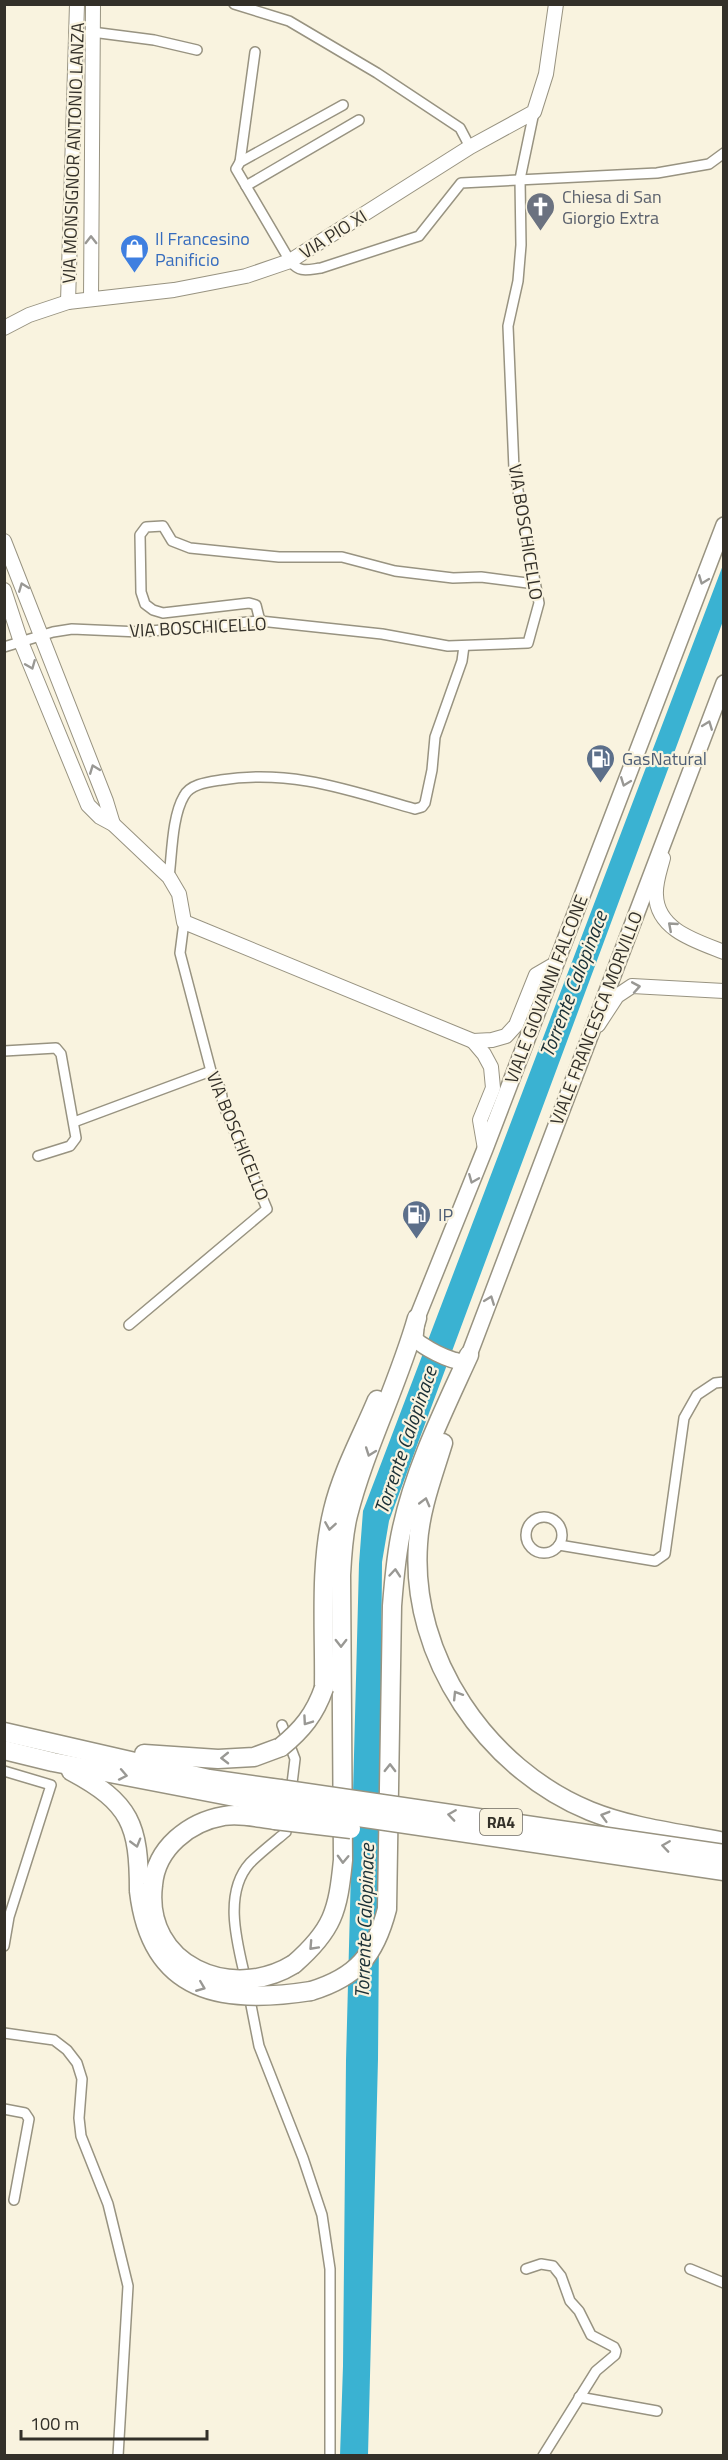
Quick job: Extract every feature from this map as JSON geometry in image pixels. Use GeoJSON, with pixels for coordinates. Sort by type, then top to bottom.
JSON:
{"type":"FeatureCollection","features":[{"type":"Feature","properties":{"kind":"highway"},"geometry":{"type":"LineString","coordinates":[[53,1753],[94,1745],[160,1756],[218,1759],[254,1757],[281,1746],[298,1734],[318,1706],[324,1688],[326,1554],[333,1511],[341,1482],[396,1351],[417,1318]]}},
{"type":"Feature","properties":{"kind":"highway"},"geometry":{"type":"LineString","coordinates":[[53,1753],[112,1796],[124,1809],[139,1852],[146,1888],[152,1895],[156,1920],[164,1940],[177,1956],[210,1975],[230,1981],[256,1980],[277,1975],[316,1946],[330,1926],[340,1896],[344,1860],[341,1586],[343,1543],[348,1515],[357,1486],[406,1355],[417,1318]]}},
{"type":"Feature","properties":{"kind":"highway"},"geometry":{"type":"LineString","coordinates":[[462,1357],[419,1526],[417,1565],[419,1587],[432,1642],[447,1679],[472,1719],[496,1747],[522,1771],[558,1796],[592,1812],[723,1842]]}},
{"type":"Feature","properties":{"kind":"highway"},"geometry":{"type":"LineString","coordinates":[[277,1805],[244,1815],[224,1816],[201,1823],[165,1848],[146,1888],[141,1914],[160,1958],[185,1980],[206,1990],[232,1996],[282,1996],[311,1991],[343,1979],[369,1955],[382,1931],[387,1909],[395,1565],[402,1527],[412,1495],[462,1357]]}},
{"type":"Feature","properties":{"kind":"highway","name":"RA4"},"geometry":{"type":"LineString","coordinates":[[4,1732],[53,1753]]}},
{"type":"Feature","properties":{"kind":"highway","name":"RA4"},"geometry":{"type":"LineString","coordinates":[[4,1750],[53,1753],[209,1779],[277,1805],[723,1871]]}},
{"type":"Feature","properties":{"kind":"highway","name":"RA4"},"geometry":{"type":"LineString","coordinates":[[277,1805],[723,1854]]}},
{"type":"Feature","properties":{"kind":"main road","name":"VIALE GIOVANNI FALCONE"},"geometry":{"type":"LineString","coordinates":[[417,1318],[485,1149],[723,525]]}},
{"type":"Feature","properties":{"kind":"main road","name":"VIALE FRANCESCA MORVILLO"},"geometry":{"type":"LineString","coordinates":[[462,1357],[586,1044],[723,682]]}},
{"type":"Feature","properties":{"kind":"main road"},"geometry":{"type":"LineString","coordinates":[[417,1318],[416,1338],[422,1346],[462,1357]]}},
{"type":"Feature","properties":{"kind":"street","name":"VIA MONSIGNOR ANTONIO LANZA"},"geometry":{"type":"LineString","coordinates":[[68,302],[77,4]]}},
{"type":"Feature","properties":{"kind":"street","name":"VIA MONSIGNOR ANTONIO LANZA"},"geometry":{"type":"LineString","coordinates":[[91,299],[93,4]]}},
{"type":"Feature","properties":{"kind":"street"},"geometry":{"type":"LineString","coordinates":[[234,4],[289,21],[377,73],[460,128],[470,147]]}},
{"type":"Feature","properties":{"kind":"street"},"geometry":{"type":"LineString","coordinates":[[534,112],[546,74],[556,4]]}},
{"type":"Feature","properties":{"kind":"street"},"geometry":{"type":"LineString","coordinates":[[92,32],[153,40],[197,50]]}},
{"type":"Feature","properties":{"kind":"street"},"geometry":{"type":"LineString","coordinates":[[255,52],[240,162],[236,169],[296,268],[306,270],[321,268],[419,236],[461,183],[657,172],[709,164],[723,153]]}},
{"type":"Feature","properties":{"kind":"street"},"geometry":{"type":"LineString","coordinates":[[240,162],[343,105]]}},
{"type":"Feature","properties":{"kind":"street","name":"VIA PIO XI"},"geometry":{"type":"LineString","coordinates":[[4,328],[29,315],[68,302],[174,290],[246,276],[290,261],[470,147],[534,112]]}},
{"type":"Feature","properties":{"kind":"street","name":"VIA BOSCHICELLO"},"geometry":{"type":"LineString","coordinates":[[4,647],[72,629],[140,633],[260,621],[382,634],[448,646],[528,643],[539,603],[514,469],[508,326],[520,266],[520,178],[534,112]]}},
{"type":"Feature","properties":{"kind":"street"},"geometry":{"type":"LineString","coordinates":[[246,186],[359,120]]}},
{"type":"Feature","properties":{"kind":"street"},"geometry":{"type":"LineString","coordinates":[[260,621],[255,605],[249,603],[163,613],[145,604],[141,592],[140,535],[146,527],[164,526],[172,541],[190,548],[279,557],[342,557],[395,571],[453,578],[481,577],[535,584]]}},
{"type":"Feature","properties":{"kind":"street"},"geometry":{"type":"LineString","coordinates":[[4,541],[113,824]]}},
{"type":"Feature","properties":{"kind":"street"},"geometry":{"type":"LineString","coordinates":[[4,590],[21,642],[88,805],[100,817],[113,824],[169,877],[179,894],[184,922],[473,1041],[492,1040],[506,1036],[516,1025],[536,975],[555,964]]}},
{"type":"Feature","properties":{"kind":"street"},"geometry":{"type":"LineString","coordinates":[[169,877],[178,810],[184,794],[194,786],[264,775],[313,781],[415,809],[422,807],[425,804],[432,770],[435,737],[462,661],[464,646]]}},
{"type":"Feature","properties":{"kind":"street"},"geometry":{"type":"LineString","coordinates":[[669,826],[656,892],[660,913],[676,931],[722,953]]}},
{"type":"Feature","properties":{"kind":"street","name":"VIA BOSCHICELLO"},"geometry":{"type":"LineString","coordinates":[[129,1325],[267,1209],[223,1104],[221,1090],[211,1071],[180,953],[184,922]]}},
{"type":"Feature","properties":{"kind":"street"},"geometry":{"type":"LineString","coordinates":[[586,1044],[618,996],[632,986],[720,987]]}},
{"type":"Feature","properties":{"kind":"street"},"geometry":{"type":"LineString","coordinates":[[473,1041],[491,1067],[493,1088],[480,1120],[485,1149]]}},
{"type":"Feature","properties":{"kind":"street"},"geometry":{"type":"LineString","coordinates":[[4,1051],[56,1048],[61,1054],[76,1138],[70,1146],[38,1156]]}},
{"type":"Feature","properties":{"kind":"street"},"geometry":{"type":"LineString","coordinates":[[74,1122],[211,1071]]}},
{"type":"Feature","properties":{"kind":"street"},"geometry":{"type":"LineString","coordinates":[[559,1545],[562,1533],[556,1521],[542,1516],[531,1521],[527,1526],[525,1538],[536,1552],[548,1553],[559,1545],[655,1561],[665,1554],[684,1418],[697,1395],[715,1383],[723,1382]]}},
{"type":"Feature","properties":{"kind":"street"},"geometry":{"type":"LineString","coordinates":[[282,1725],[295,1759],[286,1832],[249,1865],[236,1890],[235,1930],[259,2046],[303,2158],[322,2215],[330,2269],[330,2456]]}},
{"type":"Feature","properties":{"kind":"street"},"geometry":{"type":"LineString","coordinates":[[4,1771],[51,1785],[9,1917],[4,1947]]}},
{"type":"Feature","properties":{"kind":"street"},"geometry":{"type":"LineString","coordinates":[[4,2033],[54,2040],[67,2050],[77,2063],[82,2079],[79,2118],[81,2136],[108,2204],[128,2286],[118,2456]]}},
{"type":"Feature","properties":{"kind":"street"},"geometry":{"type":"LineString","coordinates":[[4,2109],[25,2113],[29,2120],[14,2200]]}},
{"type":"Feature","properties":{"kind":"street"},"geometry":{"type":"LineString","coordinates":[[526,2269],[541,2264],[553,2266],[561,2276],[570,2301],[579,2311],[591,2335],[614,2347],[616,2351],[615,2355],[596,2371],[543,2456]]}},
{"type":"Feature","properties":{"kind":"street"},"geometry":{"type":"LineString","coordinates":[[690,2269],[723,2283]]}},
{"type":"Feature","properties":{"kind":"street"},"geometry":{"type":"LineString","coordinates":[[579,2397],[657,2411]]}},
{"type":"Feature","properties":{"kind":"water","name":"Torrente Calopinace"},"geometry":{"type":"Polygon","coordinates":[[[723,565],[723,621],[389,1521],[382,1562],[378,2059],[368,2455],[340,2456],[346,2061],[359,1564],[363,1511],[723,565]]]}},
{"type":"Feature","properties":{"kind":"place","name":"Chiesa di San Giorgio Extra"},"geometry":{"type":"Point","coordinates":[541,232]}},
{"type":"Feature","properties":{"kind":"place","name":"Il Francesino Panificio"},"geometry":{"type":"Point","coordinates":[134,274]}},
{"type":"Feature","properties":{"kind":"place","name":"GasNatural"},"geometry":{"type":"Point","coordinates":[601,784]}},
{"type":"Feature","properties":{"kind":"place","name":"IP"},"geometry":{"type":"Point","coordinates":[417,1240]}}]}
